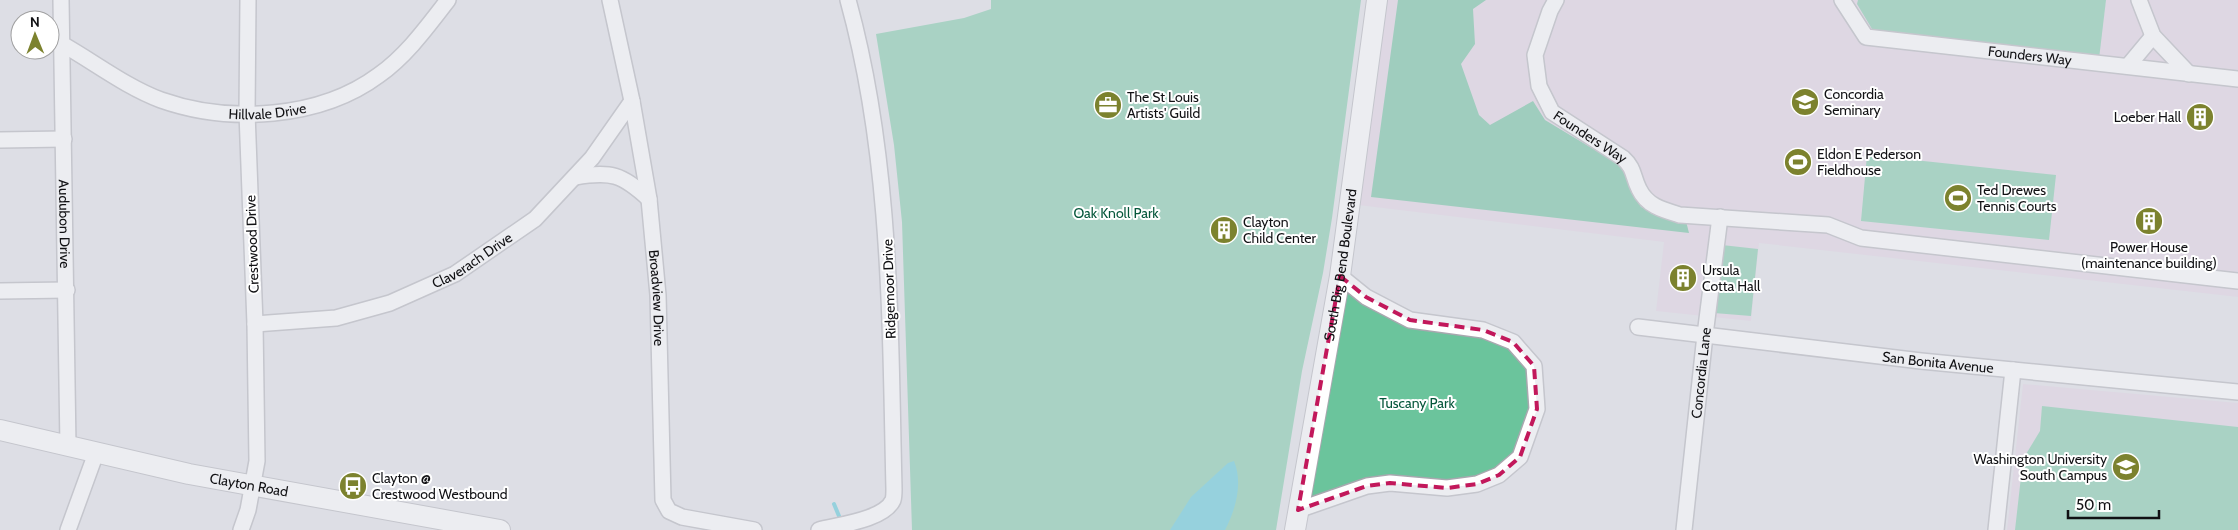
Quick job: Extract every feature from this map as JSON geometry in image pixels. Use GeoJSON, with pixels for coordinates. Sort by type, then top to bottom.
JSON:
{"type":"FeatureCollection","features":[{"type":"Feature","properties":{"kind":"main road","name":"South Big Bend Boulevard"},"geometry":{"type":"LineString","coordinates":[[1295,530],[1340,276],[1377,0]]}},
{"type":"Feature","properties":{"kind":"main road","name":"Clayton Road"},"geometry":{"type":"LineString","coordinates":[[0,430],[253,487],[500,530]]}},
{"type":"Feature","properties":{"kind":"street","name":"Audubon Drive"},"geometry":{"type":"LineString","coordinates":[[61,0],[68,446]]}},
{"type":"Feature","properties":{"kind":"street","name":"Crestwood Drive"},"geometry":{"type":"LineString","coordinates":[[241,530],[253,487],[256,461],[255,324],[248,114],[248,0]]}},
{"type":"Feature","properties":{"kind":"street","name":"Hillvale Drive"},"geometry":{"type":"LineString","coordinates":[[62,44],[160,100],[188,108],[218,113],[248,114],[300,109],[327,102],[354,91],[379,76],[401,57],[448,0]]}},
{"type":"Feature","properties":{"kind":"street","name":"Broadview Drive"},"geometry":{"type":"LineString","coordinates":[[610,0],[632,101],[649,199],[658,295],[663,500],[669,511],[682,516],[754,530]]}},
{"type":"Feature","properties":{"kind":"street","name":"Ridgemoor Drive"},"geometry":{"type":"LineString","coordinates":[[819,530],[880,513],[893,500],[894,488],[888,251],[877,144],[856,28],[848,0]]}},
{"type":"Feature","properties":{"kind":"street","name":"Founders Way"},"geometry":{"type":"LineString","coordinates":[[1556,0],[1550,11],[1535,55],[1539,86],[1552,112],[1623,158],[1631,166],[1638,188],[1648,201],[1660,210],[1680,215],[1828,225],[1861,238],[2238,281]]}},
{"type":"Feature","properties":{"kind":"street","name":"Founders Way"},"geometry":{"type":"LineString","coordinates":[[1842,0],[1866,37],[2238,79]]}},
{"type":"Feature","properties":{"kind":"street"},"geometry":{"type":"LineString","coordinates":[[2139,0],[2153,36],[2189,74]]}},
{"type":"Feature","properties":{"kind":"street"},"geometry":{"type":"LineString","coordinates":[[2128,66],[2153,36]]}},
{"type":"Feature","properties":{"kind":"street","name":"Claverach Drive"},"geometry":{"type":"LineString","coordinates":[[255,324],[336,318],[390,303],[455,274],[535,219],[575,178],[632,101]]}},
{"type":"Feature","properties":{"kind":"street"},"geometry":{"type":"LineString","coordinates":[[0,140],[64,139]]}},
{"type":"Feature","properties":{"kind":"street"},"geometry":{"type":"LineString","coordinates":[[575,178],[599,173],[620,177],[632,184],[649,199]]}},
{"type":"Feature","properties":{"kind":"street","name":"Concordia Lane"},"geometry":{"type":"LineString","coordinates":[[1684,530],[1720,217]]}},
{"type":"Feature","properties":{"kind":"street"},"geometry":{"type":"LineString","coordinates":[[1298,510],[1375,485],[1390,483],[1448,488],[1477,484],[1499,475],[1520,457],[1537,409],[1534,366],[1513,342],[1483,330],[1410,320],[1366,297],[1340,276]]}},
{"type":"Feature","properties":{"kind":"street"},"geometry":{"type":"LineString","coordinates":[[0,291],[67,290]]}},
{"type":"Feature","properties":{"kind":"street","name":"San Bonita Avenue"},"geometry":{"type":"LineString","coordinates":[[1638,327],[2013,370],[2238,392]]}},
{"type":"Feature","properties":{"kind":"street"},"geometry":{"type":"LineString","coordinates":[[1996,530],[2013,370]]}},
{"type":"Feature","properties":{"kind":"street"},"geometry":{"type":"LineString","coordinates":[[68,530],[96,453]]}},
{"type":"Feature","properties":{"kind":"highlighted area"},"geometry":{"type":"Polygon","coordinates":[[[1340,276],[1366,297],[1410,320],[1483,330],[1513,342],[1534,366],[1537,409],[1520,457],[1499,475],[1477,484],[1447,488],[1390,483],[1367,486],[1298,510],[1340,276]]]}},
{"type":"Feature","properties":{"kind":"shaded area","name":"Concordia Seminary"},"geometry":{"type":"Polygon","coordinates":[[[1386,0],[2238,0],[2238,297],[1759,243],[1751,321],[1656,311],[1664,242],[1358,205],[1386,0]]]}},
{"type":"Feature","properties":{"kind":"shaded area","name":"Washington University South Campus"},"geometry":{"type":"Polygon","coordinates":[[[2023,384],[2238,403],[2238,530],[2007,530],[2023,384]]]}},
{"type":"Feature","properties":{"kind":"green space","name":"Oak Knoll Park"},"geometry":{"type":"Polygon","coordinates":[[[991,0],[1361,0],[1332,218],[1323,273],[1302,371],[1276,530],[912,530],[902,222],[894,145],[876,34],[964,18],[991,9],[991,0]]]}},
{"type":"Feature","properties":{"kind":"green space"},"geometry":{"type":"Polygon","coordinates":[[[1398,0],[1486,0],[1473,9],[1475,44],[1461,64],[1479,115],[1490,125],[1533,101],[1545,120],[1620,165],[1628,176],[1641,207],[1686,221],[1689,233],[1371,197],[1398,0]]]}},
{"type":"Feature","properties":{"kind":"green space"},"geometry":{"type":"Polygon","coordinates":[[[1858,0],[2106,0],[2099,59],[1875,34],[1857,4],[1858,0]]]}},
{"type":"Feature","properties":{"kind":"green space","name":"Ted Drewes Tennis Courts"},"geometry":{"type":"Polygon","coordinates":[[[1867,155],[2056,175],[2049,240],[1861,221],[1867,155]]]}},
{"type":"Feature","properties":{"kind":"green space"},"geometry":{"type":"Polygon","coordinates":[[[1722,245],[1758,249],[1751,316],[1714,313],[1722,245]]]}},
{"type":"Feature","properties":{"kind":"green space","name":"Tuscany Park"},"geometry":{"type":"Polygon","coordinates":[[[1340,276],[1405,316],[1483,330],[1534,366],[1537,409],[1520,457],[1477,484],[1390,483],[1298,510],[1340,276]]]}},
{"type":"Feature","properties":{"kind":"green space","name":"Washington University South Campus"},"geometry":{"type":"Polygon","coordinates":[[[2042,406],[2238,427],[2238,530],[2015,530],[2023,459],[2040,431],[2042,406]]]}},
{"type":"Feature","properties":{"kind":"water"},"geometry":{"type":"Polygon","coordinates":[[[1234,461],[1238,478],[1237,496],[1225,530],[1170,530],[1191,497],[1228,463],[1234,461]]]}},
{"type":"Feature","properties":{"kind":"waterway"},"geometry":{"type":"LineString","coordinates":[[834,504],[839,516]]}},
{"type":"Feature","properties":{"kind":"place","name":"Concordia Seminary"},"geometry":{"type":"Point","coordinates":[1805,102]}},
{"type":"Feature","properties":{"kind":"place","name":"The St Louis Artists' Guild"},"geometry":{"type":"Point","coordinates":[1108,105]}},
{"type":"Feature","properties":{"kind":"place","name":"Loeber Hall"},"geometry":{"type":"Point","coordinates":[2200,117]}},
{"type":"Feature","properties":{"kind":"place","name":"Eldon E Pederson Fieldhouse"},"geometry":{"type":"Point","coordinates":[1798,162]}},
{"type":"Feature","properties":{"kind":"place","name":"Ted Drewes Tennis Courts"},"geometry":{"type":"Point","coordinates":[1958,198]}},
{"type":"Feature","properties":{"kind":"place","name":"Power House (maintenance building)"},"geometry":{"type":"Point","coordinates":[2149,221]}},
{"type":"Feature","properties":{"kind":"place","name":"Clayton Child Center"},"geometry":{"type":"Point","coordinates":[1224,230]}},
{"type":"Feature","properties":{"kind":"place","name":"Ursula Cotta Hall"},"geometry":{"type":"Point","coordinates":[1683,278]}},
{"type":"Feature","properties":{"kind":"place","name":"Washington University South Campus"},"geometry":{"type":"Point","coordinates":[2126,467]}},
{"type":"Feature","properties":{"kind":"place","name":"Clayton @ Crestwood Westbound"},"geometry":{"type":"Point","coordinates":[353,486]}}]}
